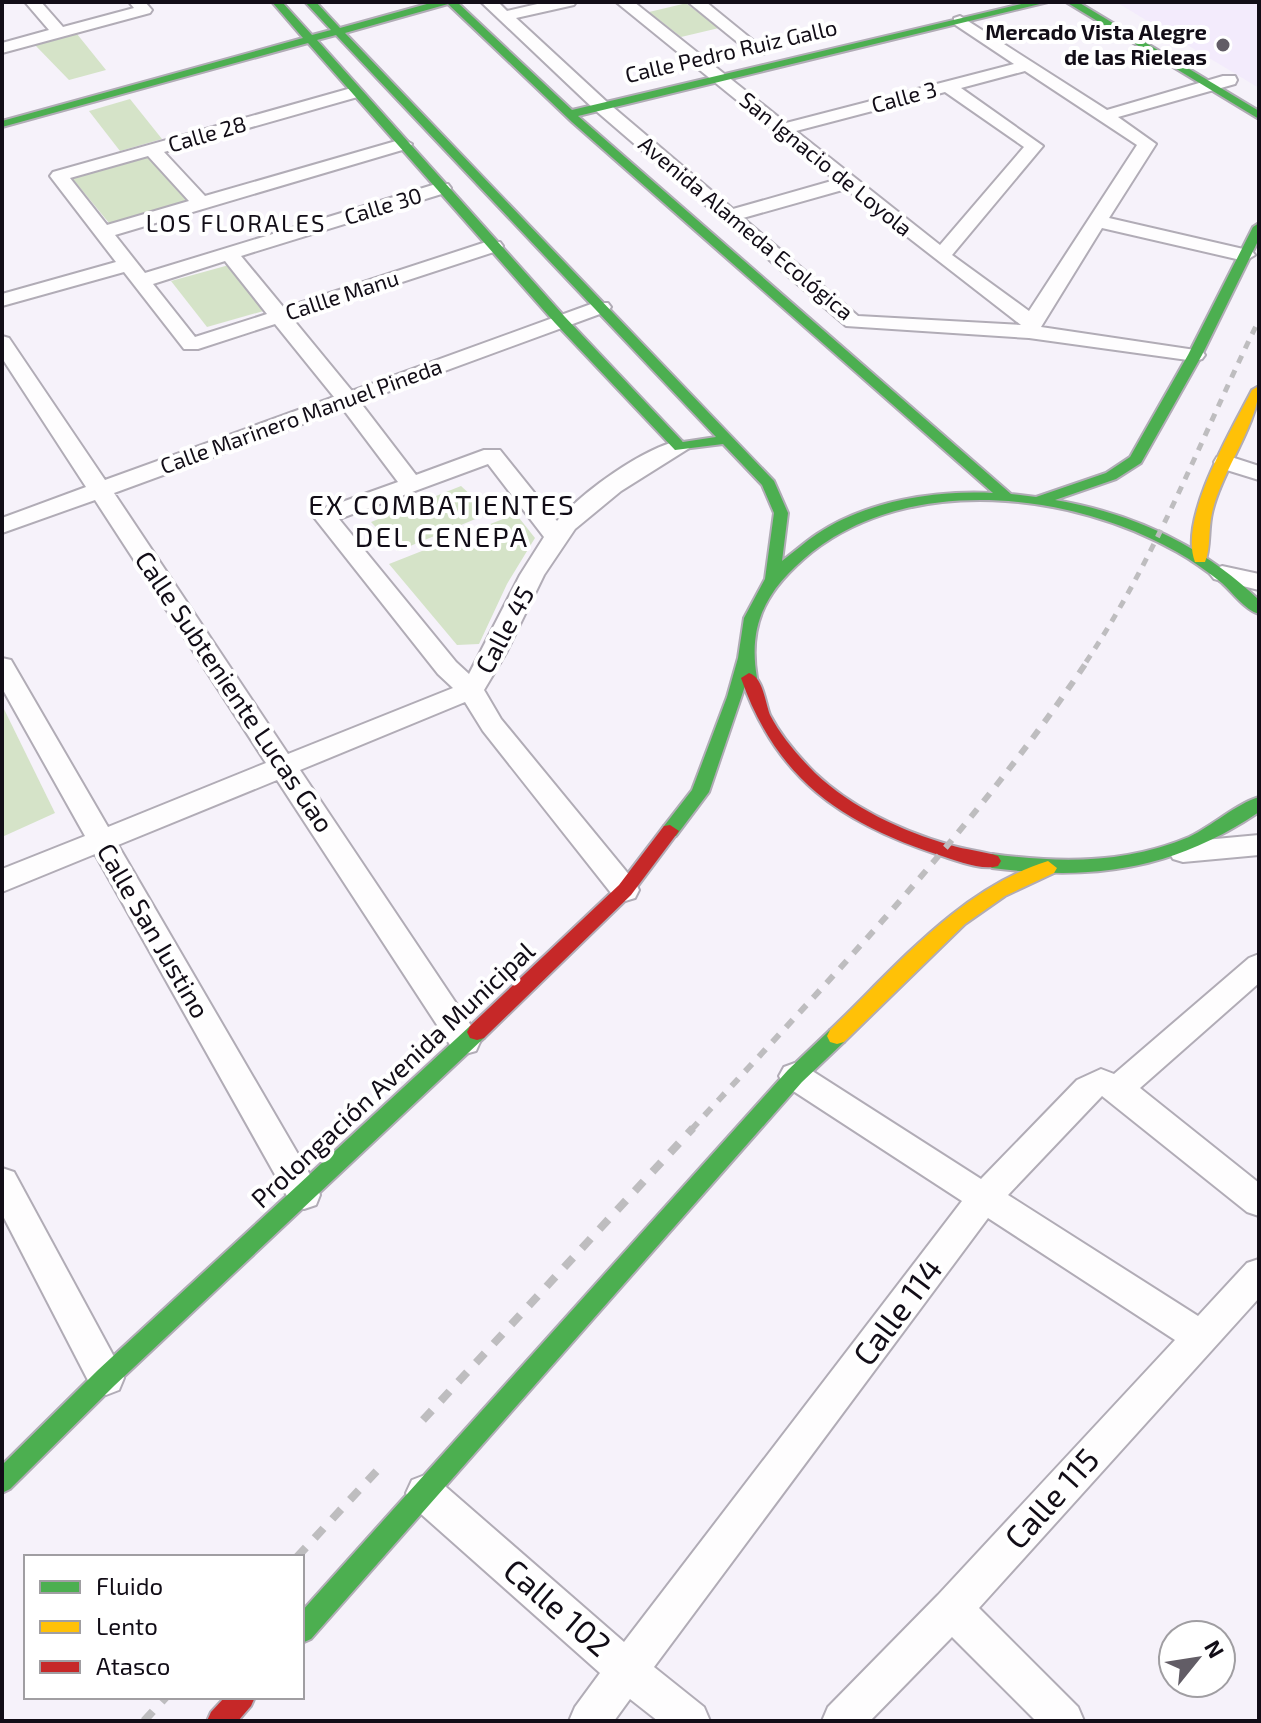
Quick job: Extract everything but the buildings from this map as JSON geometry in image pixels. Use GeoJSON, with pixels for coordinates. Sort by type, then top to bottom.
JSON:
{"type":"FeatureCollection","features":[{"type":"Feature","properties":{"kind":"main road"},"geometry":{"type":"LineString","coordinates":[[277,2],[560,320],[680,447],[726,439]]}},
{"type":"Feature","properties":{"kind":"main road"},"geometry":{"type":"LineString","coordinates":[[310,2],[769,484],[781,513],[772,578]]}},
{"type":"Feature","properties":{"kind":"main road"},"geometry":{"type":"LineString","coordinates":[[332,25],[392,2]]}},
{"type":"Feature","properties":{"kind":"main road"},"geometry":{"type":"LineString","coordinates":[[2,109],[112,86],[332,25],[445,2]]}},
{"type":"Feature","properties":{"kind":"main road","name":"Avenida Alameda Ecológica"},"geometry":{"type":"LineString","coordinates":[[451,2],[570,114],[1007,498]]}},
{"type":"Feature","properties":{"kind":"main road","name":"Calle Pedro Ruiz Gallo"},"geometry":{"type":"LineString","coordinates":[[657,74],[969,2]]}},
{"type":"Feature","properties":{"kind":"main road","name":"Calle Pedro Ruiz Gallo"},"geometry":{"type":"LineString","coordinates":[[570,114],[1043,2]]}},
{"type":"Feature","properties":{"kind":"main road"},"geometry":{"type":"LineString","coordinates":[[1071,2],[1259,116]]}},
{"type":"Feature","properties":{"kind":"main road"},"geometry":{"type":"LineString","coordinates":[[1099,2],[1259,98]]}},
{"type":"Feature","properties":{"kind":"main road","name":"Calle Pedro Ruiz Gallo"},"geometry":{"type":"LineString","coordinates":[[554,99],[613,84]]}},
{"type":"Feature","properties":{"kind":"main road"},"geometry":{"type":"LineString","coordinates":[[2,124],[112,86]]}},
{"type":"Feature","properties":{"kind":"main road","name":"Prolongación Avenida Municipal"},"geometry":{"type":"LineString","coordinates":[[1036,501],[1111,476],[1136,460],[1195,355],[1259,227]]}},
{"type":"Feature","properties":{"kind":"main road"},"geometry":{"type":"LineString","coordinates":[[1200,559],[1198,545],[1205,503],[1259,390]]}},
{"type":"Feature","properties":{"kind":"main road","name":"Prolongación Avenida Municipal"},"geometry":{"type":"LineString","coordinates":[[2,1481],[106,1378],[625,890],[700,792],[735,697],[752,614],[772,578],[818,538],[870,514],[949,498],[1036,501],[1122,521],[1160,537],[1222,574],[1259,609]]}},
{"type":"Feature","properties":{"kind":"main road","name":"Prolongación Avenida Municipal"},"geometry":{"type":"LineString","coordinates":[[745,655],[753,698],[762,719],[793,762],[838,800],[866,817],[928,845],[998,862],[1051,867],[1105,866],[1170,853],[1224,830],[1259,803]]}},
{"type":"Feature","properties":{"kind":"main road","name":"Prolongación Avenida Municipal"},"geometry":{"type":"LineString","coordinates":[[304,1628],[795,1076],[958,919],[999,891],[1051,867]]}},
{"type":"Feature","properties":{"kind":"main road"},"geometry":{"type":"LineString","coordinates":[[220,1721],[240,1699]]}},
{"type":"Feature","properties":{"kind":"street"},"geometry":{"type":"LineString","coordinates":[[33,2],[60,33]]}},
{"type":"Feature","properties":{"kind":"street"},"geometry":{"type":"LineString","coordinates":[[2,48],[144,10],[137,2]]}},
{"type":"Feature","properties":{"kind":"street","name":"Avenida Alameda Ecológica"},"geometry":{"type":"LineString","coordinates":[[489,2],[601,106],[853,322],[1030,327],[1195,355]]}},
{"type":"Feature","properties":{"kind":"street"},"geometry":{"type":"LineString","coordinates":[[504,16],[568,2]]}},
{"type":"Feature","properties":{"kind":"street","name":"San Ignacio de Loyola"},"geometry":{"type":"LineString","coordinates":[[624,2],[1030,327]]}},
{"type":"Feature","properties":{"kind":"street"},"geometry":{"type":"LineString","coordinates":[[696,2],[758,51]]}},
{"type":"Feature","properties":{"kind":"street"},"geometry":{"type":"LineString","coordinates":[[960,21],[1147,144],[1030,327]]}},
{"type":"Feature","properties":{"kind":"street","name":"Calle 3"},"geometry":{"type":"LineString","coordinates":[[782,129],[1026,66]]}},
{"type":"Feature","properties":{"kind":"street"},"geometry":{"type":"LineString","coordinates":[[1104,116],[1229,80]]}},
{"type":"Feature","properties":{"kind":"street"},"geometry":{"type":"LineString","coordinates":[[941,256],[1034,146],[947,86]]}},
{"type":"Feature","properties":{"kind":"street","name":"Calle 28"},"geometry":{"type":"LineString","coordinates":[[103,232],[59,176],[355,92]]}},
{"type":"Feature","properties":{"kind":"street"},"geometry":{"type":"LineString","coordinates":[[135,273],[103,232],[403,144]]}},
{"type":"Feature","properties":{"kind":"street"},"geometry":{"type":"LineString","coordinates":[[152,150],[201,203]]}},
{"type":"Feature","properties":{"kind":"street"},"geometry":{"type":"LineString","coordinates":[[730,216],[849,182]]}},
{"type":"Feature","properties":{"kind":"street","name":"Calle 30"},"geometry":{"type":"LineString","coordinates":[[2,300],[229,254],[442,188]]}},
{"type":"Feature","properties":{"kind":"street"},"geometry":{"type":"LineString","coordinates":[[1097,221],[1245,255]]}},
{"type":"Feature","properties":{"kind":"street","name":"Callle Manu"},"geometry":{"type":"LineString","coordinates":[[135,273],[191,345],[493,246]]}},
{"type":"Feature","properties":{"kind":"street"},"geometry":{"type":"LineString","coordinates":[[229,254],[347,399],[411,484]]}},
{"type":"Feature","properties":{"kind":"street","name":"Calle Marinero Manuel Pineda"},"geometry":{"type":"LineString","coordinates":[[2,526],[601,307]]}},
{"type":"Feature","properties":{"kind":"street"},"geometry":{"type":"LineString","coordinates":[[820,335],[853,322]]}},
{"type":"Feature","properties":{"kind":"street","name":"Calle Subteniente Lucas Gao"},"geometry":{"type":"LineString","coordinates":[[2,342],[465,1042]]}},
{"type":"Feature","properties":{"kind":"street","name":"Calle 45"},"geometry":{"type":"LineString","coordinates":[[471,690],[491,662],[513,614],[556,536],[601,497],[646,465],[680,447]]}},
{"type":"Feature","properties":{"kind":"street"},"geometry":{"type":"LineString","coordinates":[[556,536],[492,455],[325,516],[447,668],[471,690],[492,725],[625,890]]}},
{"type":"Feature","properties":{"kind":"street"},"geometry":{"type":"LineString","coordinates":[[1225,462],[1259,473]]}},
{"type":"Feature","properties":{"kind":"street"},"geometry":{"type":"LineString","coordinates":[[1222,574],[1259,582]]}},
{"type":"Feature","properties":{"kind":"street","name":"Calle San Justino"},"geometry":{"type":"LineString","coordinates":[[2,666],[304,1195]]}},
{"type":"Feature","properties":{"kind":"street"},"geometry":{"type":"LineString","coordinates":[[2,881],[471,690]]}},
{"type":"Feature","properties":{"kind":"street"},"geometry":{"type":"LineString","coordinates":[[1170,853],[1259,845]]}},
{"type":"Feature","properties":{"kind":"street"},"geometry":{"type":"LineString","coordinates":[[1259,966],[1118,1089],[1259,1202]]}},
{"type":"Feature","properties":{"kind":"street"},"geometry":{"type":"LineString","coordinates":[[795,1076],[1200,1337]]}},
{"type":"Feature","properties":{"kind":"street","name":"Calle 114"},"geometry":{"type":"LineString","coordinates":[[589,1721],[625,1669],[985,1197],[1088,1089],[1101,1082],[1118,1089]]}},
{"type":"Feature","properties":{"kind":"street"},"geometry":{"type":"LineString","coordinates":[[2,1182],[106,1378]]}},
{"type":"Feature","properties":{"kind":"street","name":"Calle 115"},"geometry":{"type":"LineString","coordinates":[[842,1721],[952,1609],[1259,1274]]}},
{"type":"Feature","properties":{"kind":"street","name":"Calle 102"},"geometry":{"type":"LineString","coordinates":[[425,1493],[625,1669],[690,1721]]}},
{"type":"Feature","properties":{"kind":"street"},"geometry":{"type":"LineString","coordinates":[[952,1609],[1064,1721]]}},
{"type":"Feature","properties":{"kind":"shaded area","name":"Mercado Vista Alegre de las Rieleas"},"geometry":{"type":"Polygon","coordinates":[[[1116,2],[1259,2],[1259,88],[1116,2]]]}},
{"type":"Feature","properties":{"kind":"green space"},"geometry":{"type":"Polygon","coordinates":[[[687,3],[719,28],[681,37],[649,12],[687,3]]]}},
{"type":"Feature","properties":{"kind":"green space"},"geometry":{"type":"Polygon","coordinates":[[[77,34],[106,70],[69,80],[35,45],[77,34]]]}},
{"type":"Feature","properties":{"kind":"green space"},"geometry":{"type":"Polygon","coordinates":[[[130,99],[162,139],[120,151],[89,111],[130,99]]]}},
{"type":"Feature","properties":{"kind":"green space"},"geometry":{"type":"Polygon","coordinates":[[[151,154],[191,200],[120,223],[109,223],[72,178],[76,173],[151,154]]]}},
{"type":"Feature","properties":{"kind":"green space"},"geometry":{"type":"Polygon","coordinates":[[[229,265],[267,310],[207,327],[171,281],[229,265]]]}},
{"type":"Feature","properties":{"kind":"green space"},"geometry":{"type":"Polygon","coordinates":[[[461,486],[490,513],[398,551],[371,522],[461,486]]]}},
{"type":"Feature","properties":{"kind":"green space"},"geometry":{"type":"Polygon","coordinates":[[[516,514],[535,538],[507,584],[479,644],[457,645],[389,564],[516,514]]]}},
{"type":"Feature","properties":{"kind":"green space"},"geometry":{"type":"Polygon","coordinates":[[[2,705],[55,813],[2,837],[2,705]]]}},
{"type":"Feature","properties":{"kind":"railway"},"geometry":{"type":"LineString","coordinates":[[1086,662],[1157,537],[1259,320]]}},
{"type":"Feature","properties":{"kind":"railway"},"geometry":{"type":"LineString","coordinates":[[691,1130],[949,844],[1044,723],[1088,660]]}},
{"type":"Feature","properties":{"kind":"railway"},"geometry":{"type":"LineString","coordinates":[[423,1420],[693,1128]]}},
{"type":"Feature","properties":{"kind":"railway"},"geometry":{"type":"LineString","coordinates":[[299,1555],[385,1462]]}},
{"type":"Feature","properties":{"kind":"railway"},"geometry":{"type":"LineString","coordinates":[[144,1721],[164,1699]]}},
{"type":"Feature","properties":{"kind":"traffic: fast"},"geometry":{"type":"LineString","coordinates":[[277,2],[560,320],[680,447],[726,439]]}},
{"type":"Feature","properties":{"kind":"traffic: fast"},"geometry":{"type":"LineString","coordinates":[[310,2],[769,484],[781,513],[772,578]]}},
{"type":"Feature","properties":{"kind":"traffic: fast"},"geometry":{"type":"LineString","coordinates":[[2,124],[445,2]]}},
{"type":"Feature","properties":{"kind":"traffic: fast"},"geometry":{"type":"LineString","coordinates":[[451,2],[576,120],[1007,498]]}},
{"type":"Feature","properties":{"kind":"traffic: fast"},"geometry":{"type":"LineString","coordinates":[[570,114],[1043,2]]}},
{"type":"Feature","properties":{"kind":"traffic: fast"},"geometry":{"type":"LineString","coordinates":[[1071,2],[1259,116]]}},
{"type":"Feature","properties":{"kind":"traffic: fast"},"geometry":{"type":"LineString","coordinates":[[1040,500],[1111,476],[1136,460],[1195,355],[1259,227]]}},
{"type":"Feature","properties":{"kind":"traffic: fast"},"geometry":{"type":"LineString","coordinates":[[749,678],[746,647],[752,618],[765,591],[784,567],[824,536],[870,514],[920,501],[972,496],[1025,499],[1077,508],[1126,523],[1196,557],[1229,581],[1259,609]]}},
{"type":"Feature","properties":{"kind":"traffic: fast"},"geometry":{"type":"LineString","coordinates":[[670,831],[700,792],[735,697],[743,662]]}},
{"type":"Feature","properties":{"kind":"traffic: fast"},"geometry":{"type":"LineString","coordinates":[[992,861],[1064,867],[1132,861],[1165,853],[1197,840],[1259,803]]}},
{"type":"Feature","properties":{"kind":"traffic: fast"},"geometry":{"type":"LineString","coordinates":[[2,1481],[106,1378],[477,1032]]}},
{"type":"Feature","properties":{"kind":"traffic: fast"},"geometry":{"type":"LineString","coordinates":[[304,1628],[795,1076],[837,1036]]}},
{"type":"Feature","properties":{"kind":"traffic: slow"},"geometry":{"type":"LineString","coordinates":[[1200,559],[1204,514],[1210,492],[1259,390]]}},
{"type":"Feature","properties":{"kind":"traffic: slow"},"geometry":{"type":"LineString","coordinates":[[837,1036],[958,919],[999,891],[1048,868]]}},
{"type":"Feature","properties":{"kind":"traffic: jam"},"geometry":{"type":"LineString","coordinates":[[749,678],[762,716],[783,749],[810,778],[842,803],[877,824],[915,841],[992,861]]}},
{"type":"Feature","properties":{"kind":"traffic: jam"},"geometry":{"type":"LineString","coordinates":[[477,1032],[625,890],[670,831]]}},
{"type":"Feature","properties":{"kind":"traffic: jam"},"geometry":{"type":"LineString","coordinates":[[220,1721],[240,1699]]}},
{"type":"Feature","properties":{"kind":"place","name":"Mercado Vista Alegre de las Rieleas"},"geometry":{"type":"Point","coordinates":[1223,45]}},
{"type":"Feature","properties":{"kind":"district","name":"LOS FLORALES"},"geometry":{"type":"Point","coordinates":[236,224]}},
{"type":"Feature","properties":{"kind":"district","name":"EX COMBATIENTES DEL CENEPA"},"geometry":{"type":"Point","coordinates":[442,521]}}]}
